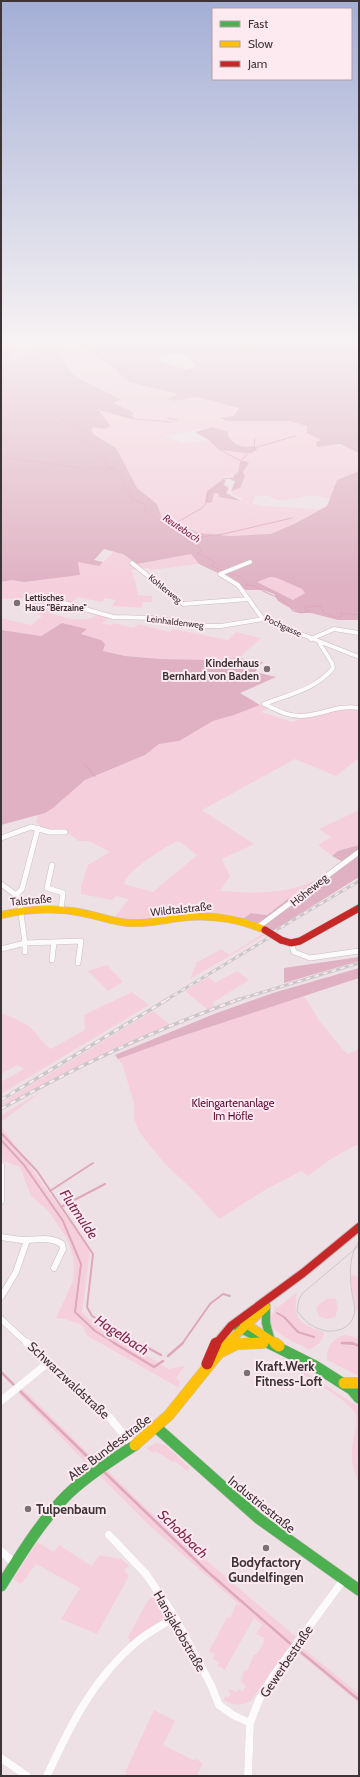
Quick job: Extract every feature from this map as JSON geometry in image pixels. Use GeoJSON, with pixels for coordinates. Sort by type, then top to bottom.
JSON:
{"type":"FeatureCollection","features":[{"type":"Feature","properties":{"kind":"main road"},"geometry":{"type":"LineString","coordinates":[[291,943],[300,941],[359,908]]}},
{"type":"Feature","properties":{"kind":"main road","name":"Wildtalstraße"},"geometry":{"type":"LineString","coordinates":[[62,909],[130,923],[146,923],[207,915],[234,919],[261,929],[281,940],[291,943]]}},
{"type":"Feature","properties":{"kind":"main road","name":"Talstraße"},"geometry":{"type":"LineString","coordinates":[[1,915],[20,911],[62,909]]}},
{"type":"Feature","properties":{"kind":"main road","name":"Alte Bundesstraße"},"geometry":{"type":"LineString","coordinates":[[1,1586],[45,1519],[72,1490],[95,1471],[157,1428],[182,1404],[206,1368],[239,1329],[292,1280],[359,1227]]}},
{"type":"Feature","properties":{"kind":"main road"},"geometry":{"type":"LineString","coordinates":[[266,1303],[268,1340]]}},
{"type":"Feature","properties":{"kind":"main road","name":"Alte Bundesstraße"},"geometry":{"type":"LineString","coordinates":[[206,1368],[210,1353],[231,1324],[238,1318],[266,1303]]}},
{"type":"Feature","properties":{"kind":"main road"},"geometry":{"type":"LineString","coordinates":[[238,1318],[282,1349],[344,1383],[356,1392],[359,1398]]}},
{"type":"Feature","properties":{"kind":"main road"},"geometry":{"type":"LineString","coordinates":[[231,1324],[239,1329],[268,1340]]}},
{"type":"Feature","properties":{"kind":"main road"},"geometry":{"type":"LineString","coordinates":[[217,1354],[237,1344],[268,1340]]}},
{"type":"Feature","properties":{"kind":"main road"},"geometry":{"type":"LineString","coordinates":[[344,1383],[359,1383]]}},
{"type":"Feature","properties":{"kind":"main road","name":"Industriestraße"},"geometry":{"type":"LineString","coordinates":[[157,1428],[258,1518],[359,1590]]}},
{"type":"Feature","properties":{"kind":"street","name":"Pochgasse"},"geometry":{"type":"LineString","coordinates":[[250,562],[223,573],[238,585],[264,619],[320,643],[359,657]]}},
{"type":"Feature","properties":{"kind":"street","name":"Kohlerweg"},"geometry":{"type":"LineString","coordinates":[[132,563],[155,580],[166,592],[183,604],[249,599]]}},
{"type":"Feature","properties":{"kind":"street","name":"Leinhaldenweg"},"geometry":{"type":"LineString","coordinates":[[64,603],[113,617],[156,618],[205,626],[221,626],[264,619]]}},
{"type":"Feature","properties":{"kind":"street"},"geometry":{"type":"LineString","coordinates":[[311,639],[331,628],[341,628],[359,633]]}},
{"type":"Feature","properties":{"kind":"street"},"geometry":{"type":"LineString","coordinates":[[320,643],[332,663],[331,671],[312,684],[264,704],[281,711],[300,716],[344,706],[359,708]]}},
{"type":"Feature","properties":{"kind":"street"},"geometry":{"type":"LineString","coordinates":[[1,838],[24,828],[38,828],[50,832],[65,832]]}},
{"type":"Feature","properties":{"kind":"street"},"geometry":{"type":"LineString","coordinates":[[16,895],[22,890],[38,828]]}},
{"type":"Feature","properties":{"kind":"street","name":"Höheweg"},"geometry":{"type":"LineString","coordinates":[[261,929],[315,883],[359,852]]}},
{"type":"Feature","properties":{"kind":"street"},"geometry":{"type":"LineString","coordinates":[[52,865],[47,888],[64,893],[62,909]]}},
{"type":"Feature","properties":{"kind":"street"},"geometry":{"type":"LineString","coordinates":[[1,884],[16,895],[20,906],[25,952]]}},
{"type":"Feature","properties":{"kind":"street"},"geometry":{"type":"LineString","coordinates":[[1,949],[25,943],[80,941],[78,963]]}},
{"type":"Feature","properties":{"kind":"street"},"geometry":{"type":"LineString","coordinates":[[52,960],[53,942]]}},
{"type":"Feature","properties":{"kind":"street"},"geometry":{"type":"LineString","coordinates":[[291,943],[294,952],[310,958],[354,953],[359,950]]}},
{"type":"Feature","properties":{"kind":"street"},"geometry":{"type":"LineString","coordinates":[[1,1165],[1,1201]]}},
{"type":"Feature","properties":{"kind":"street"},"geometry":{"type":"LineString","coordinates":[[1,1237],[27,1240],[33,1238],[58,1241],[62,1244],[63,1249],[54,1268]]}},
{"type":"Feature","properties":{"kind":"street"},"geometry":{"type":"LineString","coordinates":[[1,1297],[16,1272],[27,1240]]}},
{"type":"Feature","properties":{"kind":"street","name":"Schwarzwaldstraße"},"geometry":{"type":"LineString","coordinates":[[1,1319],[110,1418],[133,1446]]}},
{"type":"Feature","properties":{"kind":"street"},"geometry":{"type":"LineString","coordinates":[[1,1400],[49,1362]]}},
{"type":"Feature","properties":{"kind":"street","name":"Hansjakobstraße"},"geometry":{"type":"LineString","coordinates":[[109,1534],[146,1574],[175,1617],[211,1685],[219,1705],[233,1715],[250,1724]]}},
{"type":"Feature","properties":{"kind":"street"},"geometry":{"type":"LineString","coordinates":[[1,1551],[15,1564]]}},
{"type":"Feature","properties":{"kind":"street","name":"Gewerbestraße"},"geometry":{"type":"LineString","coordinates":[[248,1776],[250,1724],[259,1700],[273,1676],[344,1579]]}},
{"type":"Feature","properties":{"kind":"street"},"geometry":{"type":"LineString","coordinates":[[47,1776],[76,1714],[98,1681],[117,1659],[140,1639],[175,1617]]}},
{"type":"Feature","properties":{"kind":"street"},"geometry":{"type":"LineString","coordinates":[[1,1758],[27,1776]]}},
{"type":"Feature","properties":{"kind":"green space"},"geometry":{"type":"Polygon","coordinates":[[[103,422],[293,422],[307,426],[322,440],[321,447],[336,445],[350,448],[359,453],[359,471],[337,480],[330,499],[310,496],[276,500],[267,496],[255,496],[252,504],[320,509],[296,523],[271,534],[230,536],[199,533],[162,518],[157,504],[137,489],[116,448],[90,431],[93,427],[104,429],[103,422]],[[212,427],[164,436],[183,443],[210,440],[220,450],[245,453],[253,446],[246,447],[234,444],[228,436],[212,427]],[[243,461],[236,473],[231,476],[224,477],[219,483],[207,491],[241,501],[242,498],[233,494],[231,491],[240,488],[242,472],[249,463],[243,461]]]}},
{"type":"Feature","properties":{"kind":"green space"},"geometry":{"type":"Polygon","coordinates":[[[114,551],[123,554],[137,564],[191,554],[199,564],[150,570],[148,568],[131,570],[134,575],[132,575],[135,580],[138,595],[152,596],[152,602],[142,602],[142,608],[112,606],[116,600],[105,598],[102,602],[77,597],[72,603],[46,597],[1,599],[1,582],[12,580],[24,582],[79,575],[78,561],[99,566],[114,551]]]}},
{"type":"Feature","properties":{"kind":"green space"},"geometry":{"type":"Polygon","coordinates":[[[270,577],[277,578],[302,589],[305,593],[293,600],[256,582],[270,577]]]}},
{"type":"Feature","properties":{"kind":"green space"},"geometry":{"type":"Polygon","coordinates":[[[30,599],[40,599],[61,603],[49,613],[68,618],[81,620],[99,614],[110,617],[102,623],[110,625],[114,623],[134,628],[138,624],[169,632],[173,629],[228,640],[236,632],[261,638],[239,658],[211,660],[160,659],[125,656],[102,651],[101,640],[81,634],[87,629],[62,623],[41,636],[1,630],[1,618],[31,625],[42,616],[27,604],[27,601],[30,599]]]}},
{"type":"Feature","properties":{"kind":"green space"},"geometry":{"type":"Polygon","coordinates":[[[260,705],[268,708],[261,712],[292,722],[326,710],[351,708],[359,710],[359,758],[336,776],[295,759],[202,810],[254,844],[222,859],[230,876],[220,891],[267,892],[291,889],[317,879],[341,861],[345,863],[298,901],[289,898],[267,915],[251,913],[255,927],[211,918],[167,922],[113,919],[129,899],[116,896],[112,900],[81,894],[81,886],[88,865],[110,852],[89,841],[78,841],[73,836],[63,832],[52,831],[41,827],[36,822],[39,814],[53,808],[85,780],[145,755],[159,744],[179,741],[213,721],[260,705]],[[175,842],[138,867],[126,879],[124,884],[153,892],[197,855],[180,842],[175,842]]]}},
{"type":"Feature","properties":{"kind":"green space"},"geometry":{"type":"Polygon","coordinates":[[[359,810],[359,845],[338,851],[332,856],[318,845],[331,837],[319,829],[359,810]]]}},
{"type":"Feature","properties":{"kind":"green space"},"geometry":{"type":"Polygon","coordinates":[[[264,933],[267,934],[190,979],[197,962],[222,949],[229,955],[264,933]]]}},
{"type":"Feature","properties":{"kind":"green space"},"geometry":{"type":"Polygon","coordinates":[[[107,965],[123,982],[108,991],[88,971],[107,965]]]}},
{"type":"Feature","properties":{"kind":"green space"},"geometry":{"type":"Polygon","coordinates":[[[237,971],[249,980],[212,1003],[216,1007],[208,1010],[185,991],[208,977],[215,983],[237,971]]]}},
{"type":"Feature","properties":{"kind":"green space"},"geometry":{"type":"Polygon","coordinates":[[[132,992],[149,1005],[1,1094],[1,1082],[24,1069],[17,1065],[1,1074],[1,1013],[28,1026],[45,1045],[51,1049],[85,1029],[84,1015],[132,992]]]}},
{"type":"Feature","properties":{"kind":"green space","name":"Kleingartenanlage Im Höfle"},"geometry":{"type":"Polygon","coordinates":[[[304,996],[321,1023],[344,1051],[348,1054],[359,1049],[359,1146],[356,1145],[331,1159],[308,1176],[301,1171],[265,1190],[219,1219],[197,1194],[164,1163],[140,1133],[134,1119],[134,1104],[123,1066],[118,1059],[140,1050],[304,996]]]}},
{"type":"Feature","properties":{"kind":"green space"},"geometry":{"type":"Polygon","coordinates":[[[153,1011],[170,1025],[116,1048],[1,1107],[1,1103],[153,1011]]]}},
{"type":"Feature","properties":{"kind":"green space"},"geometry":{"type":"Polygon","coordinates":[[[41,1092],[1,1122],[1,1115],[41,1092]]]}},
{"type":"Feature","properties":{"kind":"green space"},"geometry":{"type":"Polygon","coordinates":[[[1,1126],[90,1250],[82,1312],[90,1320],[168,1369],[185,1366],[176,1378],[180,1381],[179,1388],[86,1335],[82,1325],[65,1319],[56,1318],[73,1281],[74,1263],[72,1252],[66,1237],[49,1212],[31,1196],[20,1167],[4,1161],[1,1156],[1,1126]]]}},
{"type":"Feature","properties":{"kind":"green space"},"geometry":{"type":"Polygon","coordinates":[[[350,1274],[359,1277],[359,1306],[356,1313],[350,1274]]]}},
{"type":"Feature","properties":{"kind":"green space"},"geometry":{"type":"Polygon","coordinates":[[[297,1292],[296,1308],[299,1318],[308,1326],[324,1332],[321,1341],[309,1350],[278,1332],[269,1323],[267,1317],[271,1318],[275,1310],[274,1305],[277,1308],[297,1292]]]}},
{"type":"Feature","properties":{"kind":"green space"},"geometry":{"type":"Polygon","coordinates":[[[328,1298],[336,1299],[338,1309],[335,1317],[326,1319],[319,1316],[316,1309],[318,1305],[328,1298]]]}},
{"type":"Feature","properties":{"kind":"green space"},"geometry":{"type":"Polygon","coordinates":[[[345,1335],[359,1338],[359,1376],[327,1360],[329,1347],[333,1341],[345,1335]]]}},
{"type":"Feature","properties":{"kind":"green space"},"geometry":{"type":"Polygon","coordinates":[[[296,1369],[308,1374],[359,1407],[359,1484],[352,1463],[352,1446],[356,1425],[356,1415],[354,1411],[349,1405],[296,1369]]]}},
{"type":"Feature","properties":{"kind":"green space"},"geometry":{"type":"Polygon","coordinates":[[[23,1389],[99,1464],[92,1469],[18,1393],[23,1389]]]}},
{"type":"Feature","properties":{"kind":"green space"},"geometry":{"type":"Polygon","coordinates":[[[156,1443],[165,1445],[190,1468],[187,1471],[175,1461],[173,1462],[155,1451],[153,1453],[146,1448],[156,1443]]]}},
{"type":"Feature","properties":{"kind":"green space"},"geometry":{"type":"Polygon","coordinates":[[[107,1470],[149,1511],[296,1637],[251,1701],[237,1705],[224,1700],[225,1696],[228,1698],[231,1694],[228,1692],[230,1689],[237,1692],[238,1689],[243,1691],[246,1686],[241,1681],[244,1670],[247,1671],[254,1654],[256,1655],[263,1644],[264,1638],[256,1634],[262,1625],[267,1629],[254,1618],[224,1671],[223,1668],[217,1666],[219,1662],[213,1659],[215,1654],[209,1651],[227,1617],[230,1618],[236,1604],[241,1606],[150,1526],[99,1475],[107,1470]]]}},
{"type":"Feature","properties":{"kind":"green space"},"geometry":{"type":"Polygon","coordinates":[[[37,1542],[54,1552],[59,1545],[92,1566],[99,1555],[122,1559],[129,1566],[124,1570],[129,1576],[97,1634],[61,1619],[80,1588],[36,1564],[21,1584],[13,1579],[37,1542]]]}},
{"type":"Feature","properties":{"kind":"green space"},"geometry":{"type":"Polygon","coordinates":[[[154,1596],[164,1614],[161,1623],[131,1644],[128,1637],[148,1600],[154,1596]]]}},
{"type":"Feature","properties":{"kind":"green space"},"geometry":{"type":"Polygon","coordinates":[[[300,1646],[359,1694],[359,1703],[295,1650],[300,1646]]]}},
{"type":"Feature","properties":{"kind":"green space"},"geometry":{"type":"Polygon","coordinates":[[[154,1710],[175,1721],[163,1745],[193,1760],[196,1759],[203,1763],[197,1776],[125,1776],[126,1770],[154,1710]]]}},
{"type":"Feature","properties":{"kind":"shaded area"},"geometry":{"type":"Polygon","coordinates":[[[1,422],[108,422],[111,426],[104,429],[93,427],[91,431],[93,434],[116,448],[137,488],[157,504],[162,518],[199,533],[230,536],[271,534],[296,523],[327,506],[337,480],[359,471],[359,620],[338,620],[311,613],[299,613],[278,601],[274,594],[263,590],[246,590],[222,575],[199,564],[191,554],[137,564],[123,554],[104,549],[94,560],[103,562],[99,566],[78,562],[80,575],[24,582],[12,580],[1,582],[1,422]],[[270,577],[257,582],[293,600],[305,593],[302,589],[277,578],[270,577]]]}},
{"type":"Feature","properties":{"kind":"shaded area"},"geometry":{"type":"Polygon","coordinates":[[[293,422],[359,422],[359,453],[340,444],[317,447],[316,442],[321,440],[307,433],[307,426],[293,422]]]}},
{"type":"Feature","properties":{"kind":"shaded area"},"geometry":{"type":"Polygon","coordinates":[[[212,427],[228,432],[228,436],[236,444],[245,447],[253,446],[258,450],[245,453],[220,450],[212,442],[195,432],[212,427]]]}},
{"type":"Feature","properties":{"kind":"shaded area"},"geometry":{"type":"Polygon","coordinates":[[[246,461],[249,463],[243,472],[245,476],[240,488],[231,491],[235,481],[231,479],[235,478],[233,476],[238,472],[240,462],[246,461]]]}},
{"type":"Feature","properties":{"kind":"shaded area"},"geometry":{"type":"Polygon","coordinates":[[[222,480],[226,480],[224,485],[229,488],[226,493],[241,501],[219,497],[218,493],[214,493],[212,502],[205,502],[207,491],[222,480]]]}},
{"type":"Feature","properties":{"kind":"shaded area"},"geometry":{"type":"Polygon","coordinates":[[[62,623],[87,629],[81,634],[101,640],[105,644],[103,651],[125,656],[160,659],[211,660],[239,658],[263,662],[255,672],[276,677],[240,693],[260,705],[213,721],[179,741],[159,744],[145,755],[85,780],[53,808],[45,813],[1,825],[1,630],[41,636],[62,623]]]}},
{"type":"Feature","properties":{"kind":"shaded area"},"geometry":{"type":"Polygon","coordinates":[[[359,845],[359,877],[271,932],[243,919],[251,913],[267,915],[289,898],[298,901],[345,863],[332,856],[338,851],[359,845]]]}},
{"type":"Feature","properties":{"kind":"shaded area"},"geometry":{"type":"Polygon","coordinates":[[[359,957],[359,961],[284,983],[284,968],[359,957]]]}},
{"type":"Feature","properties":{"kind":"shaded area"},"geometry":{"type":"Polygon","coordinates":[[[359,968],[359,978],[173,1039],[118,1059],[115,1055],[214,1014],[273,993],[359,968]]]}},
{"type":"Feature","properties":{"kind":"waterway","name":"Reutebach"},"geometry":{"type":"LineString","coordinates":[[68,422],[73,424],[81,432],[84,439],[100,453],[108,466],[115,469],[125,481],[123,485],[130,492],[132,498],[147,506],[144,509],[147,512],[169,527]]}},
{"type":"Feature","properties":{"kind":"waterway"},"geometry":{"type":"LineString","coordinates":[[74,424],[82,422]]}},
{"type":"Feature","properties":{"kind":"waterway"},"geometry":{"type":"LineString","coordinates":[[254,448],[295,436]]}},
{"type":"Feature","properties":{"kind":"waterway"},"geometry":{"type":"LineString","coordinates":[[254,448],[255,439]]}},
{"type":"Feature","properties":{"kind":"waterway"},"geometry":{"type":"LineString","coordinates":[[210,441],[222,451],[241,461]]}},
{"type":"Feature","properties":{"kind":"waterway"},"geometry":{"type":"LineString","coordinates":[[241,461],[248,453],[253,452],[254,448]]}},
{"type":"Feature","properties":{"kind":"waterway"},"geometry":{"type":"LineString","coordinates":[[1,457],[81,468]]}},
{"type":"Feature","properties":{"kind":"waterway"},"geometry":{"type":"LineString","coordinates":[[169,527],[202,508],[207,502],[208,493],[221,484],[223,479],[239,477],[245,463],[241,461]]}},
{"type":"Feature","properties":{"kind":"waterway"},"geometry":{"type":"LineString","coordinates":[[91,468],[114,469]]}},
{"type":"Feature","properties":{"kind":"waterway"},"geometry":{"type":"LineString","coordinates":[[194,538],[223,534],[292,518]]}},
{"type":"Feature","properties":{"kind":"waterway","name":"Reutebach"},"geometry":{"type":"LineString","coordinates":[[169,527],[185,538]]}},
{"type":"Feature","properties":{"kind":"waterway","name":"Reutebach"},"geometry":{"type":"LineString","coordinates":[[185,538],[190,538]]}},
{"type":"Feature","properties":{"kind":"waterway","name":"Reutebach"},"geometry":{"type":"LineString","coordinates":[[185,538],[200,548],[201,551],[197,553],[215,562],[211,566],[223,571]]}},
{"type":"Feature","properties":{"kind":"waterway","name":"Reutebach"},"geometry":{"type":"LineString","coordinates":[[227,573],[239,576],[248,583],[246,585],[255,587],[282,600],[288,604],[293,611],[302,613],[309,611],[304,608],[305,607],[321,606],[323,612],[337,618],[342,616],[341,613],[359,615]]}},
{"type":"Feature","properties":{"kind":"waterway"},"geometry":{"type":"LineString","coordinates":[[85,765],[95,776]]}},
{"type":"Feature","properties":{"kind":"waterway","name":"Flutmulde"},"geometry":{"type":"LineString","coordinates":[[1,1133],[37,1171],[50,1191]]}},
{"type":"Feature","properties":{"kind":"waterway","name":"Hagelbach"},"geometry":{"type":"LineString","coordinates":[[1,1140],[24,1165],[63,1221],[81,1264],[75,1312],[95,1331],[116,1344]]}},
{"type":"Feature","properties":{"kind":"waterway"},"geometry":{"type":"LineString","coordinates":[[50,1191],[93,1163]]}},
{"type":"Feature","properties":{"kind":"waterway"},"geometry":{"type":"LineString","coordinates":[[61,1207],[105,1184]]}},
{"type":"Feature","properties":{"kind":"waterway","name":"Flutmulde"},"geometry":{"type":"LineString","coordinates":[[50,1191],[61,1207]]}},
{"type":"Feature","properties":{"kind":"waterway","name":"Flutmulde"},"geometry":{"type":"LineString","coordinates":[[61,1207],[93,1254],[87,1307],[92,1316],[141,1344]]}},
{"type":"Feature","properties":{"kind":"waterway","name":"Hagelbach"},"geometry":{"type":"LineString","coordinates":[[182,1344],[210,1304],[223,1294],[230,1296]]}},
{"type":"Feature","properties":{"kind":"waterway","name":"Hagelbach"},"geometry":{"type":"LineString","coordinates":[[277,1313],[284,1317],[298,1332],[314,1337]]}},
{"type":"Feature","properties":{"kind":"waterway","name":"Hagelbach"},"geometry":{"type":"LineString","coordinates":[[114,1343],[154,1367],[163,1361]]}},
{"type":"Feature","properties":{"kind":"waterway","name":"Flutmulde"},"geometry":{"type":"LineString","coordinates":[[139,1343],[161,1355]]}},
{"type":"Feature","properties":{"kind":"waterway","name":"Hagelbach"},"geometry":{"type":"LineString","coordinates":[[354,1344],[342,1343],[352,1343],[359,1346]]}},
{"type":"Feature","properties":{"kind":"waterway","name":"Hagelbach"},"geometry":{"type":"LineString","coordinates":[[168,1356],[182,1344]]}},
{"type":"Feature","properties":{"kind":"waterway","name":"Schobbach"},"geometry":{"type":"LineString","coordinates":[[1,1372],[15,1386]]}},
{"type":"Feature","properties":{"kind":"waterway","name":"Schobbach"},"geometry":{"type":"LineString","coordinates":[[20,1391],[97,1466]]}},
{"type":"Feature","properties":{"kind":"waterway","name":"Schobbach"},"geometry":{"type":"LineString","coordinates":[[103,1471],[208,1572],[293,1646]]}},
{"type":"Feature","properties":{"kind":"waterway","name":"Schobbach"},"geometry":{"type":"LineString","coordinates":[[296,1648],[359,1700]]}},
{"type":"Feature","properties":{"kind":"tram line"},"geometry":{"type":"LineString","coordinates":[[354,1250],[359,1241]]}},
{"type":"Feature","properties":{"kind":"tram line"},"geometry":{"type":"LineString","coordinates":[[354,1250],[359,1245]]}},
{"type":"Feature","properties":{"kind":"tram line"},"geometry":{"type":"LineString","coordinates":[[354,1250],[350,1271],[355,1310],[354,1315],[350,1323],[340,1330],[322,1330],[306,1321],[297,1311],[299,1299],[303,1293],[354,1250]]}},
{"type":"Feature","properties":{"kind":"railway"},"geometry":{"type":"LineString","coordinates":[[273,932],[359,881]]}},
{"type":"Feature","properties":{"kind":"railway"},"geometry":{"type":"LineString","coordinates":[[166,1000],[270,937]]}},
{"type":"Feature","properties":{"kind":"railway"},"geometry":{"type":"LineString","coordinates":[[239,999],[359,963]]}},
{"type":"Feature","properties":{"kind":"railway"},"geometry":{"type":"LineString","coordinates":[[1,1100],[168,999]]}},
{"type":"Feature","properties":{"kind":"railway"},"geometry":{"type":"LineString","coordinates":[[1,1109],[59,1077],[148,1035],[239,999]]}},
{"type":"Feature","properties":{"kind":"traffic: fast"},"geometry":{"type":"LineString","coordinates":[[266,1306],[266,1323],[270,1338]]}},
{"type":"Feature","properties":{"kind":"traffic: fast"},"geometry":{"type":"LineString","coordinates":[[237,1327],[315,1366],[359,1394]]}},
{"type":"Feature","properties":{"kind":"traffic: fast"},"geometry":{"type":"LineString","coordinates":[[353,1391],[359,1398]]}},
{"type":"Feature","properties":{"kind":"traffic: fast"},"geometry":{"type":"LineString","coordinates":[[157,1428],[258,1518],[359,1590]]}},
{"type":"Feature","properties":{"kind":"traffic: fast"},"geometry":{"type":"LineString","coordinates":[[1,1586],[24,1550],[58,1504],[92,1474],[135,1445]]}},
{"type":"Feature","properties":{"kind":"traffic: slow"},"geometry":{"type":"LineString","coordinates":[[1,915],[21,911],[52,909],[73,911],[130,923],[212,916],[233,919],[265,930]]}},
{"type":"Feature","properties":{"kind":"traffic: slow"},"geometry":{"type":"LineString","coordinates":[[135,1445],[169,1415],[219,1352],[238,1332],[266,1307]]}},
{"type":"Feature","properties":{"kind":"traffic: slow"},"geometry":{"type":"LineString","coordinates":[[243,1322],[270,1338],[279,1346]]}},
{"type":"Feature","properties":{"kind":"traffic: slow"},"geometry":{"type":"LineString","coordinates":[[221,1352],[237,1344],[263,1343]]}},
{"type":"Feature","properties":{"kind":"traffic: slow"},"geometry":{"type":"LineString","coordinates":[[344,1383],[359,1383]]}},
{"type":"Feature","properties":{"kind":"traffic: jam"},"geometry":{"type":"LineString","coordinates":[[281,940],[291,943],[300,941],[359,908]]}},
{"type":"Feature","properties":{"kind":"traffic: jam"},"geometry":{"type":"LineString","coordinates":[[265,930],[281,940]]}},
{"type":"Feature","properties":{"kind":"traffic: jam"},"geometry":{"type":"LineString","coordinates":[[207,1364],[217,1341],[231,1326],[303,1273],[359,1227]]}},
{"type":"Feature","properties":{"kind":"place","name":"Lettisches Haus \"Bērzaine\""},"geometry":{"type":"Point","coordinates":[17,603]}},
{"type":"Feature","properties":{"kind":"place","name":"Kinderhaus Bernhard von Baden"},"geometry":{"type":"Point","coordinates":[267,669]}},
{"type":"Feature","properties":{"kind":"place","name":"Kraft.Werk Fitness-Loft"},"geometry":{"type":"Point","coordinates":[247,1373]}},
{"type":"Feature","properties":{"kind":"place","name":"Tulpenbaum"},"geometry":{"type":"Point","coordinates":[28,1509]}},
{"type":"Feature","properties":{"kind":"place","name":"Bodyfactory Gundelfingen"},"geometry":{"type":"Point","coordinates":[266,1548]}}]}
